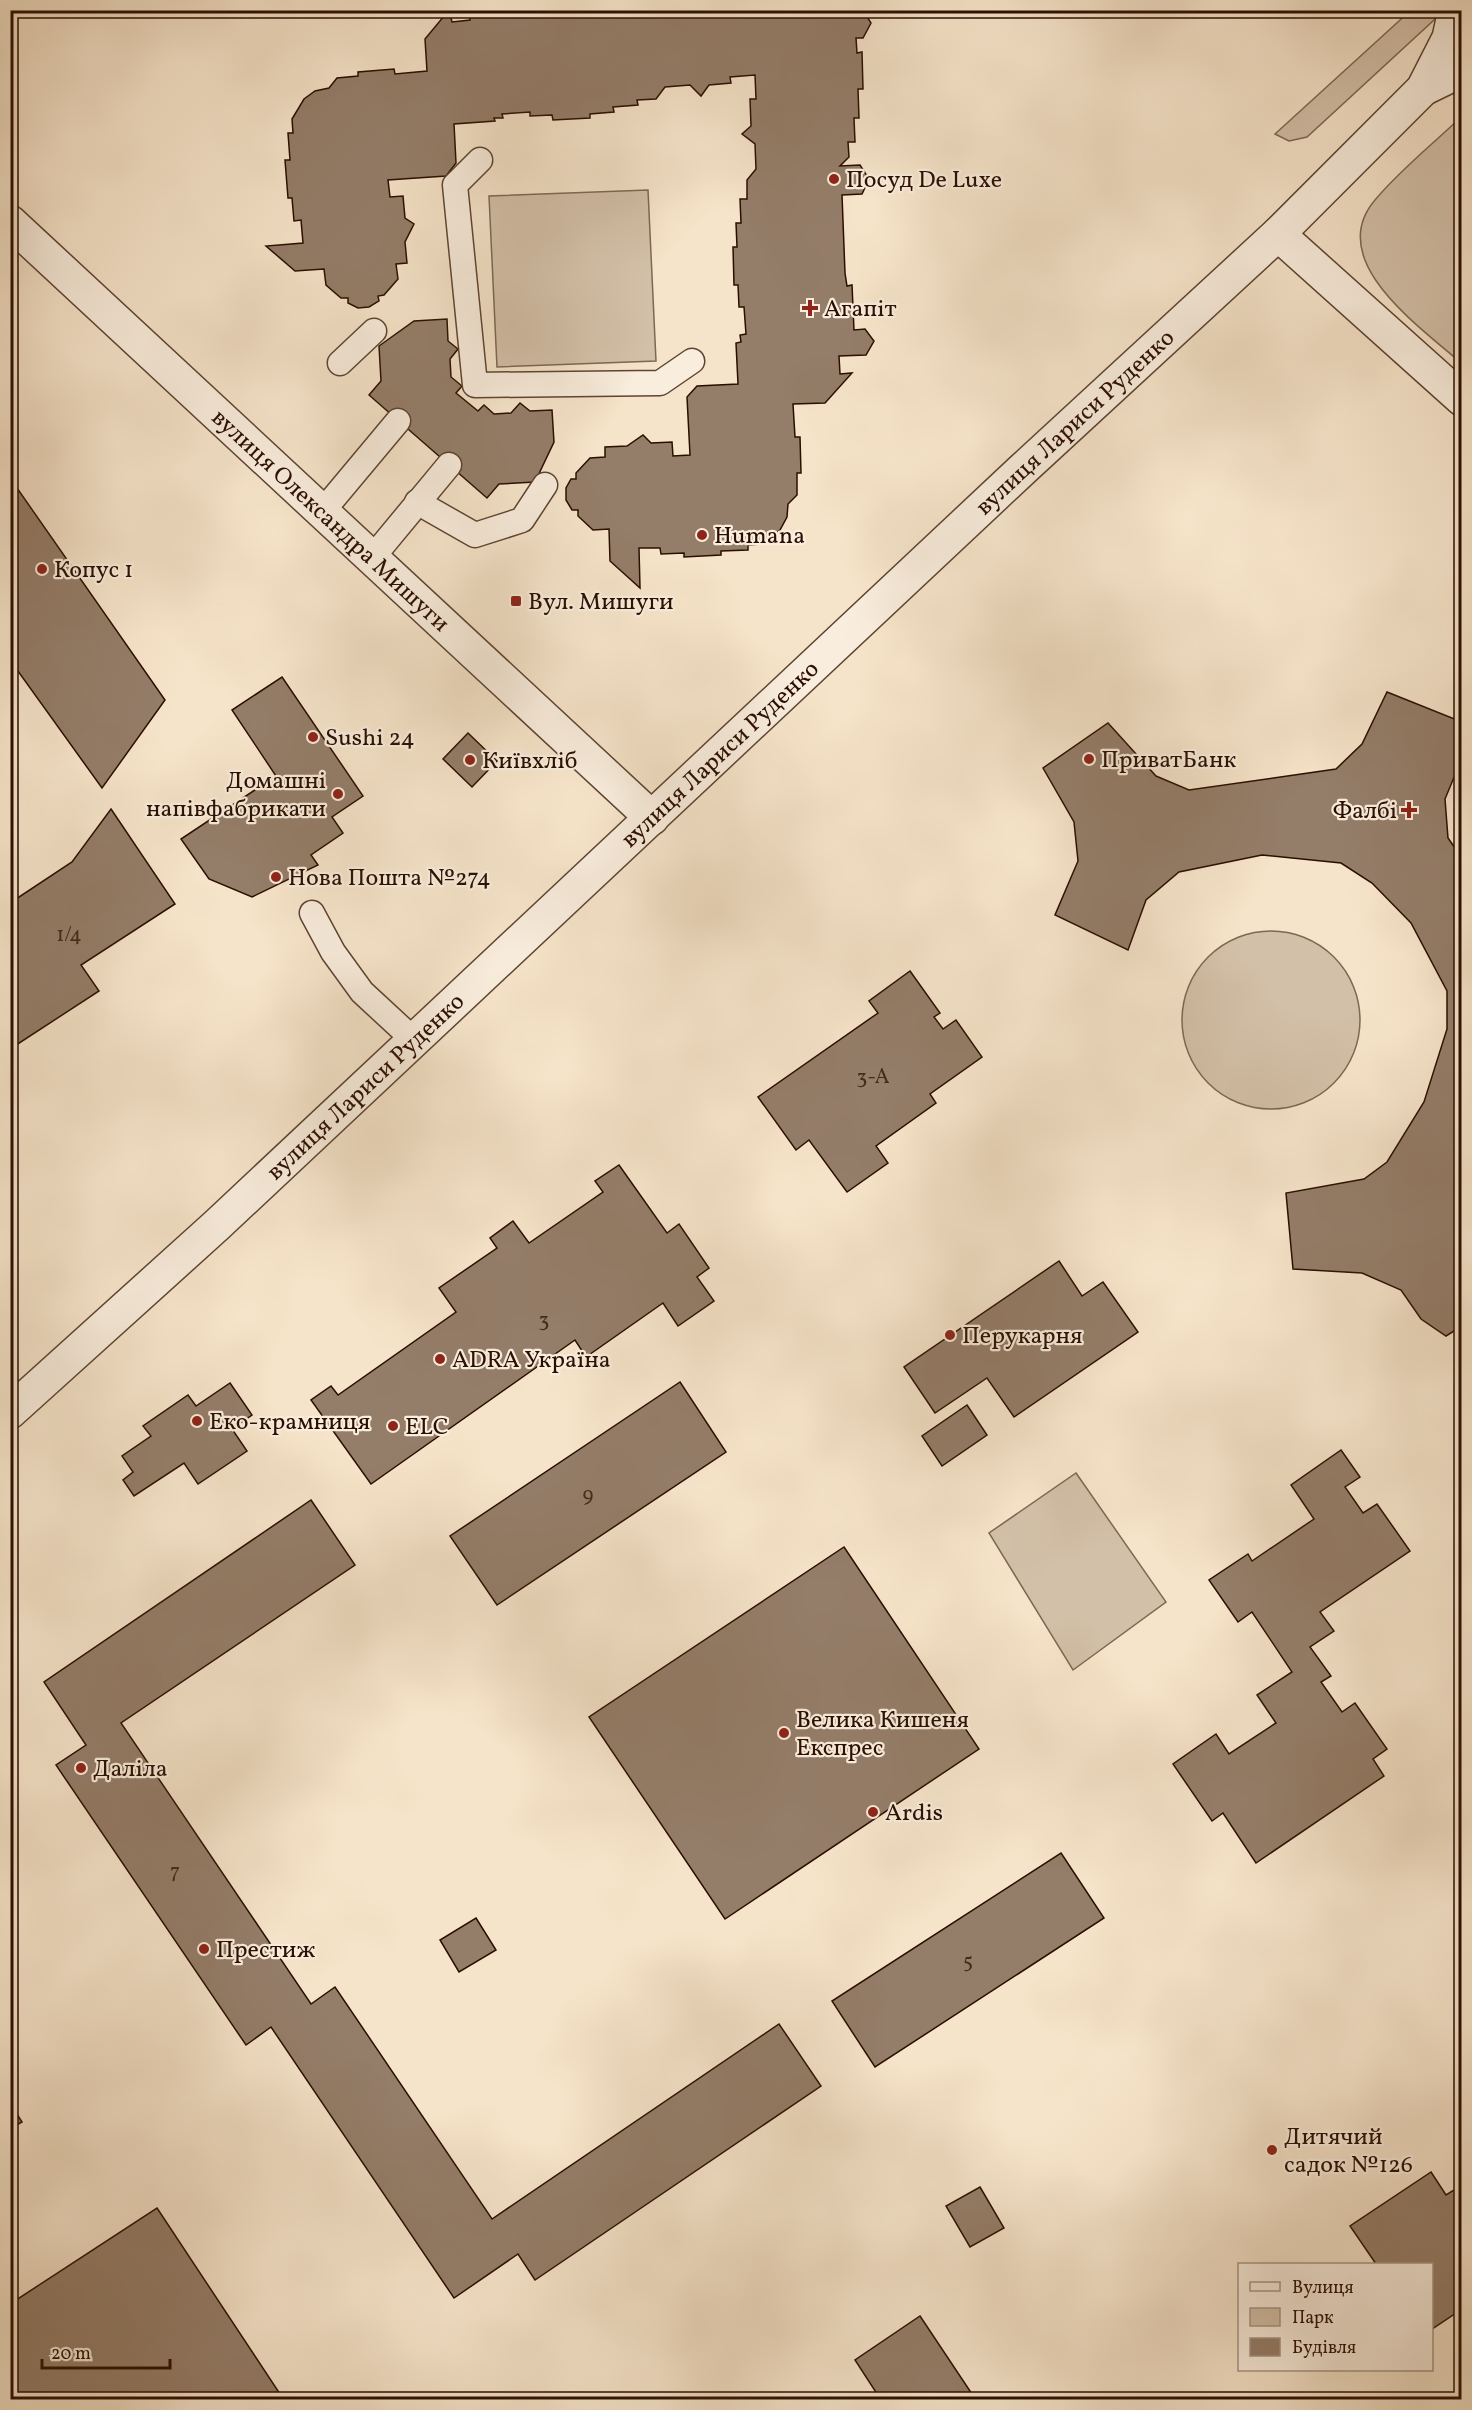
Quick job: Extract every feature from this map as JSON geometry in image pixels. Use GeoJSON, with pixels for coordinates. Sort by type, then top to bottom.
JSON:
{"type":"FeatureCollection","features":[{"type":"Feature","properties":{"kind":"street","name":"вулиця Лариси Руденко"},"geometry":{"type":"LineString","coordinates":[[10,1412],[415,1041],[1023,469],[1278,234],[1423,89],[1449,38],[1455,10]]}},
{"type":"Feature","properties":{"kind":"street","name":"вулиця Лариси Руденко"},"geometry":{"type":"LineString","coordinates":[[1423,89],[1461,70]]}},
{"type":"Feature","properties":{"kind":"street","name":"вулиця Олександра Мишуги"},"geometry":{"type":"LineString","coordinates":[[10,222],[652,818]]}},
{"type":"Feature","properties":{"kind":"street"},"geometry":{"type":"LineString","coordinates":[[1278,234],[1461,399]]}},
{"type":"Feature","properties":{"kind":"lane"},"geometry":{"type":"LineString","coordinates":[[480,160],[454,185],[475,385],[660,383],[692,361]]}},
{"type":"Feature","properties":{"kind":"lane"},"geometry":{"type":"LineString","coordinates":[[340,363],[374,331]]}},
{"type":"Feature","properties":{"kind":"lane"},"geometry":{"type":"LineString","coordinates":[[322,512],[398,421]]}},
{"type":"Feature","properties":{"kind":"lane"},"geometry":{"type":"LineString","coordinates":[[372,558],[450,465]]}},
{"type":"Feature","properties":{"kind":"lane"},"geometry":{"type":"LineString","coordinates":[[417,502],[476,535],[522,520],[545,485]]}},
{"type":"Feature","properties":{"kind":"lane"},"geometry":{"type":"LineString","coordinates":[[312,913],[333,952],[362,992],[415,1041]]}},
{"type":"Feature","properties":{"kind":"green space"},"geometry":{"type":"Polygon","coordinates":[[[1410,11],[1439,11],[1434,20],[1307,137],[1289,141],[1275,134],[1410,11]]]}},
{"type":"Feature","properties":{"kind":"green space"},"geometry":{"type":"Polygon","coordinates":[[[1461,117],[1461,363],[1403,312],[1384,291],[1369,269],[1361,246],[1362,223],[1375,200],[1461,117]]]}},
{"type":"Feature","properties":{"kind":"green space"},"geometry":{"type":"Polygon","coordinates":[[[648,190],[656,361],[497,367],[489,196],[648,190]]]}},
{"type":"Feature","properties":{"kind":"green space"},"geometry":{"type":"Polygon","coordinates":[[[1271,931],[1305,938],[1334,957],[1353,986],[1360,1020],[1353,1054],[1334,1083],[1305,1102],[1271,1109],[1237,1102],[1208,1083],[1189,1054],[1182,1020],[1189,986],[1208,957],[1237,938],[1271,931]]]}},
{"type":"Feature","properties":{"kind":"green space"},"geometry":{"type":"Polygon","coordinates":[[[1076,1473],[1166,1602],[1073,1670],[989,1533],[1076,1473]]]}},
{"type":"Feature","properties":{"kind":"building"},"geometry":{"type":"Polygon","coordinates":[[[449,10],[452,22],[470,20],[469,10],[863,10],[871,23],[863,38],[856,38],[857,53],[862,52],[863,89],[858,89],[859,118],[854,118],[855,142],[848,142],[849,157],[840,166],[860,165],[869,179],[862,194],[842,195],[845,273],[847,286],[852,285],[854,330],[865,329],[874,341],[866,355],[839,356],[840,374],[852,373],[825,403],[793,404],[795,437],[800,437],[801,473],[797,473],[797,495],[788,504],[787,517],[780,530],[761,544],[748,545],[748,550],[721,551],[721,555],[684,557],[684,553],[661,554],[660,548],[639,548],[640,588],[610,561],[609,529],[593,530],[578,516],[578,510],[572,510],[566,500],[566,488],[571,479],[576,479],[576,473],[590,458],[605,457],[605,447],[627,446],[643,435],[651,443],[672,442],[673,456],[690,455],[687,397],[697,386],[738,384],[736,343],[741,342],[740,335],[746,334],[744,307],[739,307],[738,285],[734,285],[733,247],[737,247],[736,223],[741,223],[740,199],[747,199],[747,180],[756,169],[755,144],[742,134],[751,126],[750,99],[756,99],[755,75],[730,77],[731,83],[709,85],[701,96],[690,85],[665,87],[656,99],[637,100],[638,105],[613,107],[614,112],[590,114],[590,118],[553,120],[552,115],[530,116],[530,112],[502,114],[503,118],[494,118],[495,121],[454,124],[456,163],[446,176],[388,180],[390,197],[403,196],[405,218],[414,224],[405,242],[407,263],[396,264],[398,279],[384,295],[378,296],[379,301],[369,307],[358,308],[348,303],[348,298],[341,298],[326,285],[324,269],[295,271],[266,246],[303,243],[301,220],[294,221],[292,198],[288,198],[285,160],[290,160],[288,133],[293,133],[292,119],[304,99],[315,91],[329,88],[337,78],[358,76],[358,72],[394,69],[395,74],[427,71],[425,39],[449,10]]]}},
{"type":"Feature","properties":{"kind":"building"},"geometry":{"type":"Polygon","coordinates":[[[447,319],[448,341],[458,349],[450,359],[451,377],[462,386],[456,393],[478,411],[484,405],[494,414],[511,413],[520,403],[530,411],[552,410],[554,442],[535,482],[499,484],[487,498],[369,395],[381,381],[379,346],[414,321],[447,319]]]}},
{"type":"Feature","properties":{"kind":"building","name":"Копус 1"},"geometry":{"type":"Polygon","coordinates":[[[10,478],[165,700],[102,788],[10,660],[10,478]]]}},
{"type":"Feature","properties":{"kind":"building"},"geometry":{"type":"Polygon","coordinates":[[[282,677],[363,796],[332,817],[343,833],[311,855],[318,865],[252,897],[209,879],[181,839],[276,776],[232,710],[282,677]]]}},
{"type":"Feature","properties":{"kind":"building"},"geometry":{"type":"Polygon","coordinates":[[[1387,692],[1462,722],[1462,758],[1445,799],[1448,838],[1462,858],[1462,1326],[1446,1336],[1421,1319],[1401,1290],[1362,1273],[1293,1269],[1286,1193],[1364,1179],[1387,1162],[1424,1102],[1447,1029],[1447,991],[1411,923],[1372,883],[1341,863],[1262,855],[1179,872],[1146,900],[1128,950],[1055,915],[1078,861],[1074,822],[1043,768],[1108,723],[1156,776],[1189,790],[1336,769],[1362,744],[1387,692]]]}},
{"type":"Feature","properties":{"kind":"building","name":"Київхліб"},"geometry":{"type":"Polygon","coordinates":[[[468,733],[497,761],[472,787],[443,759],[468,733]]]}},
{"type":"Feature","properties":{"kind":"building"},"geometry":{"type":"Polygon","coordinates":[[[111,809],[175,904],[81,965],[99,991],[10,1049],[10,903],[72,862],[111,809]]]}},
{"type":"Feature","properties":{"kind":"building"},"geometry":{"type":"Polygon","coordinates":[[[910,971],[940,1013],[934,1017],[943,1029],[956,1020],[982,1057],[930,1094],[936,1103],[876,1146],[888,1163],[847,1192],[809,1140],[796,1150],[758,1097],[878,1013],[869,1001],[910,971]]]}},
{"type":"Feature","properties":{"kind":"building"},"geometry":{"type":"Polygon","coordinates":[[[619,1165],[667,1233],[679,1224],[709,1268],[697,1277],[714,1301],[678,1326],[663,1303],[586,1357],[575,1340],[371,1484],[311,1400],[331,1386],[338,1395],[456,1312],[439,1288],[497,1248],[490,1238],[513,1221],[529,1243],[603,1192],[595,1181],[619,1165]]]}},
{"type":"Feature","properties":{"kind":"building"},"geometry":{"type":"Polygon","coordinates":[[[1059,1261],[1082,1296],[1103,1282],[1138,1332],[1014,1417],[987,1378],[935,1413],[904,1367],[1059,1261]]]}},
{"type":"Feature","properties":{"kind":"building"},"geometry":{"type":"Polygon","coordinates":[[[680,1382],[726,1452],[497,1605],[450,1536],[680,1382]]]}},
{"type":"Feature","properties":{"kind":"building"},"geometry":{"type":"Polygon","coordinates":[[[230,1383],[252,1415],[232,1429],[247,1451],[198,1484],[184,1463],[134,1496],[123,1480],[133,1472],[122,1456],[151,1436],[143,1426],[188,1395],[196,1406],[230,1383]]]}},
{"type":"Feature","properties":{"kind":"building"},"geometry":{"type":"Polygon","coordinates":[[[967,1405],[987,1435],[942,1466],[922,1436],[967,1405]]]}},
{"type":"Feature","properties":{"kind":"building"},"geometry":{"type":"Polygon","coordinates":[[[1341,1450],[1360,1477],[1345,1487],[1363,1513],[1377,1504],[1410,1551],[1320,1612],[1334,1631],[1310,1647],[1331,1676],[1321,1682],[1342,1712],[1355,1703],[1387,1749],[1373,1759],[1384,1776],[1256,1863],[1223,1813],[1212,1821],[1173,1764],[1216,1734],[1229,1754],[1276,1723],[1257,1695],[1292,1672],[1252,1612],[1238,1622],[1209,1580],[1248,1554],[1252,1561],[1314,1519],[1291,1485],[1341,1450]]]}},
{"type":"Feature","properties":{"kind":"building"},"geometry":{"type":"Polygon","coordinates":[[[311,1500],[355,1565],[121,1723],[311,2004],[335,1987],[492,2219],[779,2024],[821,2086],[535,2280],[518,2254],[454,2298],[271,2027],[246,2045],[56,1765],[86,1745],[44,1682],[311,1500]]]}},
{"type":"Feature","properties":{"kind":"building","name":"Велика Кишеня Експрес"},"geometry":{"type":"Polygon","coordinates":[[[844,1547],[979,1749],[725,1919],[589,1717],[844,1547]]]}},
{"type":"Feature","properties":{"kind":"building"},"geometry":{"type":"Polygon","coordinates":[[[1061,1853],[1104,1918],[875,2067],[832,2001],[1061,1853]]]}},
{"type":"Feature","properties":{"kind":"building"},"geometry":{"type":"Polygon","coordinates":[[[476,1918],[496,1950],[459,1972],[440,1940],[476,1918]]]}},
{"type":"Feature","properties":{"kind":"building"},"geometry":{"type":"Polygon","coordinates":[[[10,2103],[22,2122],[10,2129],[10,2103]]]}},
{"type":"Feature","properties":{"kind":"building"},"geometry":{"type":"Polygon","coordinates":[[[1431,2172],[1446,2195],[1462,2185],[1462,2309],[1433,2328],[1433,2263],[1375,2263],[1350,2226],[1431,2172]]]}},
{"type":"Feature","properties":{"kind":"building"},"geometry":{"type":"Polygon","coordinates":[[[980,2187],[1004,2228],[970,2247],[946,2206],[980,2187]]]}},
{"type":"Feature","properties":{"kind":"building"},"geometry":{"type":"Polygon","coordinates":[[[157,2208],[284,2400],[10,2400],[10,2304],[157,2208]]]}},
{"type":"Feature","properties":{"kind":"building"},"geometry":{"type":"Polygon","coordinates":[[[920,2316],[976,2400],[881,2400],[855,2360],[920,2316]]]}},
{"type":"Feature","properties":{"kind":"place","name":"Посуд De Luxe"},"geometry":{"type":"Point","coordinates":[834,179]}},
{"type":"Feature","properties":{"kind":"place","name":"Агапіт"},"geometry":{"type":"Point","coordinates":[810,308]}},
{"type":"Feature","properties":{"kind":"place","name":"Humana"},"geometry":{"type":"Point","coordinates":[702,535]}},
{"type":"Feature","properties":{"kind":"place","name":"Копус 1"},"geometry":{"type":"Point","coordinates":[42,569]}},
{"type":"Feature","properties":{"kind":"place","name":"Вул. Мишуги"},"geometry":{"type":"Point","coordinates":[516,601]}},
{"type":"Feature","properties":{"kind":"place","name":"Sushi 24"},"geometry":{"type":"Point","coordinates":[313,737]}},
{"type":"Feature","properties":{"kind":"place","name":"ПриватБанк"},"geometry":{"type":"Point","coordinates":[1089,759]}},
{"type":"Feature","properties":{"kind":"place","name":"Київхліб"},"geometry":{"type":"Point","coordinates":[470,760]}},
{"type":"Feature","properties":{"kind":"place","name":"Домашні напівфабрикати"},"geometry":{"type":"Point","coordinates":[338,794]}},
{"type":"Feature","properties":{"kind":"place","name":"Фалбі"},"geometry":{"type":"Point","coordinates":[1409,810]}},
{"type":"Feature","properties":{"kind":"place","name":"Нова Пошта №274"},"geometry":{"type":"Point","coordinates":[276,877]}},
{"type":"Feature","properties":{"kind":"place","name":"Перукарня"},"geometry":{"type":"Point","coordinates":[950,1335]}},
{"type":"Feature","properties":{"kind":"place","name":"ADRA Україна"},"geometry":{"type":"Point","coordinates":[440,1359]}},
{"type":"Feature","properties":{"kind":"place","name":"Еко-крамниця"},"geometry":{"type":"Point","coordinates":[197,1421]}},
{"type":"Feature","properties":{"kind":"place","name":"ELC"},"geometry":{"type":"Point","coordinates":[393,1426]}},
{"type":"Feature","properties":{"kind":"place","name":"Велика Кишеня Експрес"},"geometry":{"type":"Point","coordinates":[784,1733]}},
{"type":"Feature","properties":{"kind":"place","name":"Даліла"},"geometry":{"type":"Point","coordinates":[81,1768]}},
{"type":"Feature","properties":{"kind":"place","name":"Ardis"},"geometry":{"type":"Point","coordinates":[873,1812]}},
{"type":"Feature","properties":{"kind":"place","name":"Престиж"},"geometry":{"type":"Point","coordinates":[204,1949]}},
{"type":"Feature","properties":{"kind":"place","name":"Дитячий садок №126"},"geometry":{"type":"Point","coordinates":[1272,2150]}}]}
